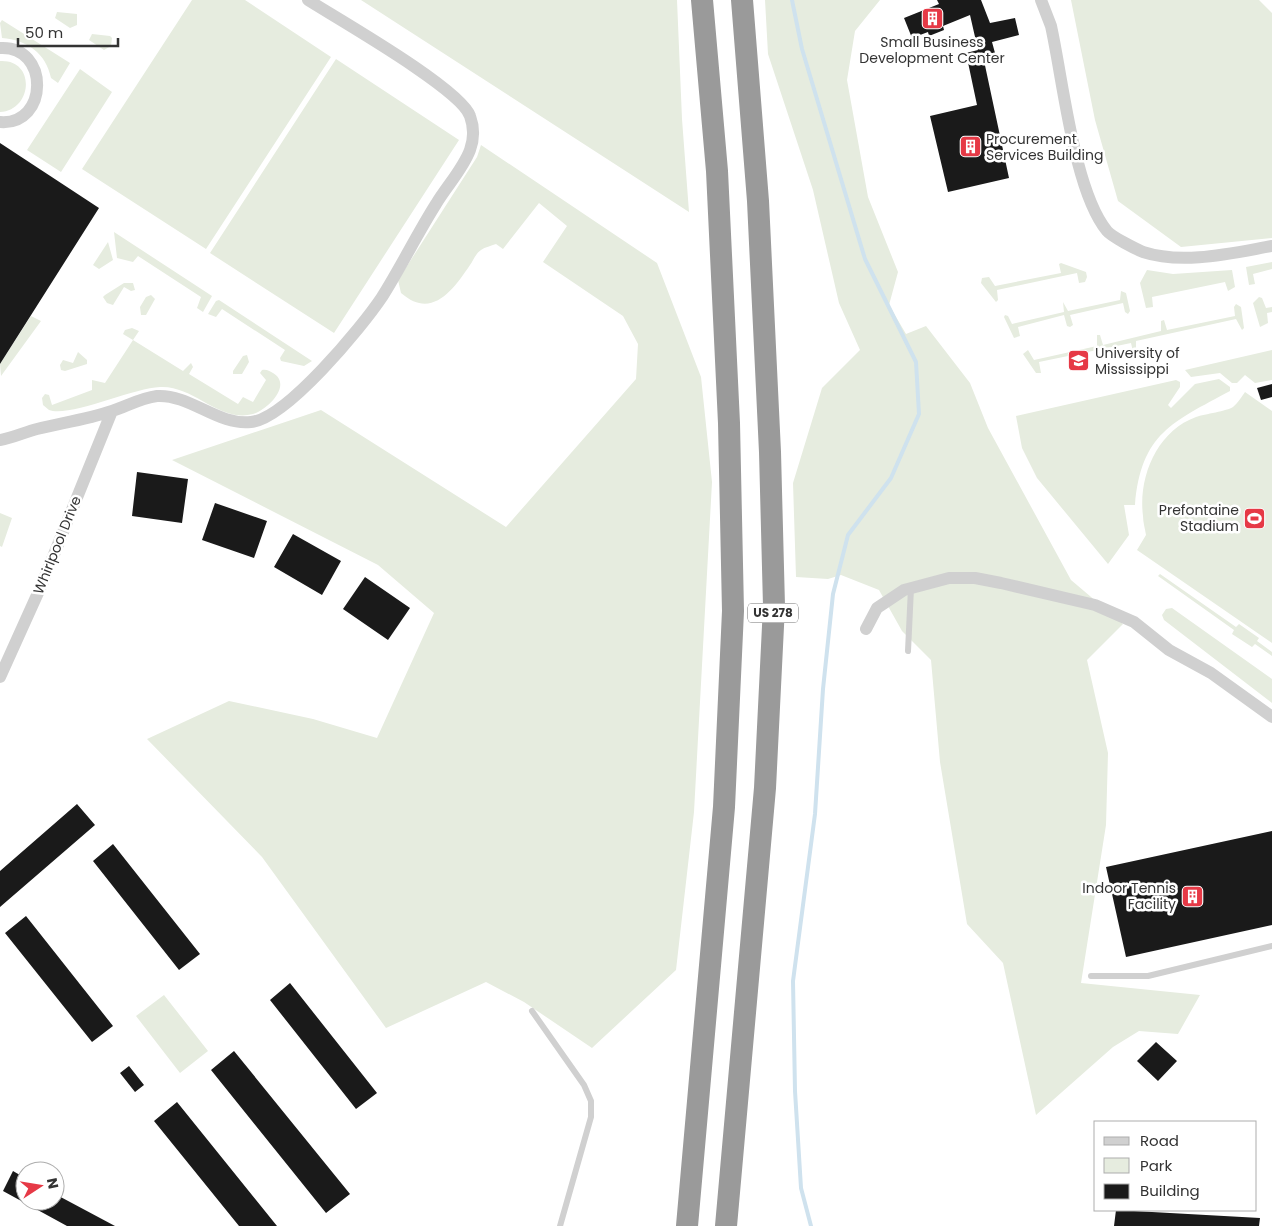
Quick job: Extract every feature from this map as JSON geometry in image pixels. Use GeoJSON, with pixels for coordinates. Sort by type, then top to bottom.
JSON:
{"type":"FeatureCollection","features":[{"type":"Feature","properties":{"kind":"highway","name":"US 278"},"geometry":{"type":"LineString","coordinates":[[687,1226],[724,807],[733,611],[729,423],[717,171],[702,0]]}},
{"type":"Feature","properties":{"kind":"highway","name":"US 278"},"geometry":{"type":"LineString","coordinates":[[726,1226],[766,788],[774,606],[770,452],[759,211],[742,0]]}},
{"type":"Feature","properties":{"kind":"highway"},"geometry":{"type":"LineString","coordinates":[[675,1226],[695,1137]]}},
{"type":"Feature","properties":{"kind":"highway"},"geometry":{"type":"LineString","coordinates":[[732,1165],[735,1226]]}},
{"type":"Feature","properties":{"kind":"street"},"geometry":{"type":"LineString","coordinates":[[0,440],[112,411],[138,400],[158,396],[184,400],[232,420],[251,422],[274,413],[325,366],[381,298],[436,204],[470,151],[473,125],[470,114],[461,102],[389,50],[308,0]]}},
{"type":"Feature","properties":{"kind":"street"},"geometry":{"type":"LineString","coordinates":[[1041,0],[1051,26],[1087,195],[1108,232],[1143,252],[1165,256],[1220,254],[1272,246]]}},
{"type":"Feature","properties":{"kind":"street"},"geometry":{"type":"LineString","coordinates":[[0,48],[17,51],[28,58],[35,68],[38,92],[34,104],[26,113],[16,120],[0,122]]}},
{"type":"Feature","properties":{"kind":"street","name":"Whirlpool Drive"},"geometry":{"type":"LineString","coordinates":[[0,677],[42,584],[112,411]]}},
{"type":"Feature","properties":{"kind":"street"},"geometry":{"type":"LineString","coordinates":[[866,629],[877,608],[904,590],[949,578],[975,578],[1095,605],[1134,622],[1169,650],[1211,673],[1272,717]]}},
{"type":"Feature","properties":{"kind":"lane"},"geometry":{"type":"LineString","coordinates":[[908,651],[911,588]]}},
{"type":"Feature","properties":{"kind":"lane"},"geometry":{"type":"LineString","coordinates":[[1091,976],[1148,976],[1272,946]]}},
{"type":"Feature","properties":{"kind":"lane"},"geometry":{"type":"LineString","coordinates":[[532,1011],[584,1085],[591,1101],[591,1117],[560,1226]]}},
{"type":"Feature","properties":{"kind":"green space"},"geometry":{"type":"Polygon","coordinates":[[[192,0],[245,0],[331,57],[206,249],[82,169],[192,0]]]}},
{"type":"Feature","properties":{"kind":"green space"},"geometry":{"type":"Polygon","coordinates":[[[361,0],[677,0],[682,119],[689,212],[361,0]]]}},
{"type":"Feature","properties":{"kind":"green space"},"geometry":{"type":"Polygon","coordinates":[[[765,0],[880,0],[855,31],[847,80],[868,197],[898,272],[889,305],[906,334],[926,326],[970,383],[988,428],[1071,580],[1123,624],[1087,660],[1108,753],[1106,825],[1081,983],[1200,995],[1178,1034],[1139,1031],[1113,1047],[1036,1115],[1003,963],[967,924],[940,762],[931,660],[902,631],[879,590],[841,575],[828,579],[796,577],[793,483],[822,388],[860,350],[839,303],[813,190],[768,54],[765,0]]]}},
{"type":"Feature","properties":{"kind":"green space"},"geometry":{"type":"Polygon","coordinates":[[[1071,0],[1259,0],[1272,13],[1272,238],[1181,247],[1118,201],[1095,120],[1071,0]]]}},
{"type":"Feature","properties":{"kind":"green space"},"geometry":{"type":"Polygon","coordinates":[[[57,12],[77,14],[77,25],[70,28],[55,18],[57,12]]]}},
{"type":"Feature","properties":{"kind":"green space"},"geometry":{"type":"Polygon","coordinates":[[[2,20],[70,63],[58,83],[51,78],[45,61],[34,49],[20,42],[2,38],[0,23],[2,20]]]}},
{"type":"Feature","properties":{"kind":"green space"},"geometry":{"type":"Polygon","coordinates":[[[92,34],[110,36],[112,38],[111,46],[104,50],[89,40],[92,34]]]}},
{"type":"Feature","properties":{"kind":"green space"},"geometry":{"type":"Polygon","coordinates":[[[336,59],[459,140],[334,333],[210,253],[336,59]]]}},
{"type":"Feature","properties":{"kind":"green space"},"geometry":{"type":"Polygon","coordinates":[[[0,61],[12,63],[20,68],[25,76],[26,85],[19,103],[11,109],[0,112],[0,61]]]}},
{"type":"Feature","properties":{"kind":"green space"},"geometry":{"type":"Polygon","coordinates":[[[80,69],[112,92],[61,172],[27,150],[80,69]]]}},
{"type":"Feature","properties":{"kind":"green space"},"geometry":{"type":"Polygon","coordinates":[[[481,145],[657,263],[701,377],[712,482],[694,812],[676,970],[592,1048],[524,1002],[486,982],[386,1028],[262,857],[147,739],[229,701],[313,719],[377,738],[434,613],[378,565],[172,460],[321,410],[506,527],[636,379],[638,344],[623,316],[543,262],[567,226],[539,203],[503,249],[496,244],[479,251],[456,284],[441,298],[432,303],[422,304],[412,301],[401,293],[398,280],[477,157],[481,145]]]}},
{"type":"Feature","properties":{"kind":"green space"},"geometry":{"type":"Polygon","coordinates":[[[114,232],[212,296],[203,312],[197,308],[201,297],[138,256],[133,262],[117,258],[114,232]]]}},
{"type":"Feature","properties":{"kind":"green space"},"geometry":{"type":"Polygon","coordinates":[[[108,242],[113,260],[99,269],[93,265],[108,242]]]}},
{"type":"Feature","properties":{"kind":"green space"},"geometry":{"type":"Polygon","coordinates":[[[1272,262],[1272,269],[1253,274],[1255,284],[1249,285],[1246,267],[1272,262]]]}},
{"type":"Feature","properties":{"kind":"green space"},"geometry":{"type":"Polygon","coordinates":[[[1061,263],[1086,272],[1085,282],[1079,283],[1077,273],[997,290],[998,300],[996,302],[981,283],[982,278],[989,277],[995,286],[1061,273],[1059,264],[1061,263]]]}},
{"type":"Feature","properties":{"kind":"green space"},"geometry":{"type":"Polygon","coordinates":[[[1147,270],[1173,274],[1232,270],[1235,287],[1228,291],[1225,282],[1152,297],[1153,307],[1146,308],[1140,283],[1147,270]]]}},
{"type":"Feature","properties":{"kind":"green space"},"geometry":{"type":"Polygon","coordinates":[[[124,283],[133,283],[135,290],[131,291],[124,287],[113,305],[107,303],[103,297],[124,283]]]}},
{"type":"Feature","properties":{"kind":"green space"},"geometry":{"type":"Polygon","coordinates":[[[1121,291],[1126,293],[1130,311],[1128,314],[1125,312],[1123,303],[1070,315],[1073,325],[1070,327],[1067,326],[1064,315],[1018,327],[1020,336],[1014,338],[1004,317],[1005,315],[1008,316],[1012,324],[1064,312],[1063,302],[1068,311],[1120,300],[1121,291]]]}},
{"type":"Feature","properties":{"kind":"green space"},"geometry":{"type":"Polygon","coordinates":[[[151,295],[155,299],[146,315],[141,315],[140,307],[146,297],[151,295]]]}},
{"type":"Feature","properties":{"kind":"green space"},"geometry":{"type":"Polygon","coordinates":[[[1259,297],[1262,298],[1266,308],[1272,307],[1272,312],[1267,313],[1268,323],[1260,327],[1253,303],[1259,297]]]}},
{"type":"Feature","properties":{"kind":"green space"},"geometry":{"type":"Polygon","coordinates":[[[219,300],[312,361],[304,366],[281,361],[280,358],[285,350],[222,309],[216,317],[208,314],[216,301],[219,300]]]}},
{"type":"Feature","properties":{"kind":"green space"},"geometry":{"type":"Polygon","coordinates":[[[1236,304],[1241,307],[1244,328],[1242,330],[1236,319],[1136,341],[1136,353],[1133,352],[1131,343],[1039,362],[1041,373],[1036,373],[1023,354],[1028,350],[1034,360],[1097,346],[1097,335],[1100,335],[1103,345],[1161,331],[1161,321],[1164,320],[1167,330],[1235,316],[1234,307],[1236,304]]]}},
{"type":"Feature","properties":{"kind":"green space"},"geometry":{"type":"Polygon","coordinates":[[[31,316],[41,321],[1,376],[0,364],[31,316]]]}},
{"type":"Feature","properties":{"kind":"green space"},"geometry":{"type":"Polygon","coordinates":[[[132,328],[139,331],[133,340],[123,334],[125,330],[132,328]]]}},
{"type":"Feature","properties":{"kind":"green space"},"geometry":{"type":"Polygon","coordinates":[[[133,340],[183,371],[191,363],[193,367],[189,374],[238,404],[243,397],[253,402],[266,380],[260,373],[262,370],[273,373],[278,378],[279,390],[271,402],[259,412],[241,415],[218,409],[184,392],[160,387],[134,392],[71,410],[49,410],[43,405],[42,398],[45,394],[49,395],[52,405],[92,390],[92,380],[105,383],[133,340]]]}},
{"type":"Feature","properties":{"kind":"green space"},"geometry":{"type":"Polygon","coordinates":[[[1272,350],[1272,380],[1255,383],[1245,375],[1237,383],[1232,383],[1220,373],[1191,377],[1185,370],[1272,350]]]}},
{"type":"Feature","properties":{"kind":"green space"},"geometry":{"type":"Polygon","coordinates":[[[78,352],[87,360],[87,364],[65,371],[61,370],[60,365],[63,360],[73,363],[78,352]]]}},
{"type":"Feature","properties":{"kind":"green space"},"geometry":{"type":"Polygon","coordinates":[[[247,355],[249,362],[242,374],[233,374],[243,356],[247,355]]]}},
{"type":"Feature","properties":{"kind":"green space"},"geometry":{"type":"Polygon","coordinates":[[[1219,379],[1230,387],[1230,391],[1176,422],[1153,445],[1144,461],[1138,481],[1135,505],[1124,505],[1129,535],[1108,564],[1037,478],[1022,448],[1016,416],[1176,380],[1180,382],[1180,387],[1168,405],[1171,408],[1195,384],[1219,379]]]}},
{"type":"Feature","properties":{"kind":"green space"},"geometry":{"type":"Polygon","coordinates":[[[1245,392],[1272,411],[1272,643],[1137,550],[1146,535],[1142,501],[1147,471],[1161,444],[1182,424],[1196,417],[1233,407],[1245,392]]]}},
{"type":"Feature","properties":{"kind":"green space"},"geometry":{"type":"Polygon","coordinates":[[[0,513],[12,518],[2,547],[0,546],[0,513]]]}},
{"type":"Feature","properties":{"kind":"green space"},"geometry":{"type":"Polygon","coordinates":[[[1160,574],[1236,627],[1239,624],[1259,638],[1257,641],[1272,652],[1272,656],[1255,644],[1252,647],[1232,634],[1234,630],[1158,576],[1160,574]]]}},
{"type":"Feature","properties":{"kind":"green space"},"geometry":{"type":"Polygon","coordinates":[[[1172,608],[1272,679],[1272,703],[1164,620],[1162,615],[1166,609],[1172,608]]]}},
{"type":"Feature","properties":{"kind":"green space"},"geometry":{"type":"Polygon","coordinates":[[[164,995],[208,1051],[180,1073],[136,1016],[164,995]]]}},
{"type":"Feature","properties":{"kind":"building"},"geometry":{"type":"Polygon","coordinates":[[[937,0],[981,0],[990,23],[1015,18],[1019,35],[992,42],[995,53],[983,56],[1009,178],[948,192],[930,116],[977,105],[966,53],[978,50],[970,15],[943,26],[944,30],[929,36],[928,32],[912,38],[904,18],[939,4],[937,0]]]}},
{"type":"Feature","properties":{"kind":"building"},"geometry":{"type":"Polygon","coordinates":[[[0,143],[99,208],[0,364],[0,143]]]}},
{"type":"Feature","properties":{"kind":"building"},"geometry":{"type":"Polygon","coordinates":[[[1272,384],[1272,397],[1261,400],[1257,388],[1272,384]]]}},
{"type":"Feature","properties":{"kind":"building"},"geometry":{"type":"Polygon","coordinates":[[[137,472],[188,479],[182,523],[132,516],[137,472]]]}},
{"type":"Feature","properties":{"kind":"building"},"geometry":{"type":"Polygon","coordinates":[[[215,503],[267,521],[254,558],[202,540],[215,503]]]}},
{"type":"Feature","properties":{"kind":"building"},"geometry":{"type":"Polygon","coordinates":[[[293,534],[341,561],[322,595],[274,567],[293,534]]]}},
{"type":"Feature","properties":{"kind":"building"},"geometry":{"type":"Polygon","coordinates":[[[365,577],[410,608],[388,640],[343,609],[365,577]]]}},
{"type":"Feature","properties":{"kind":"building"},"geometry":{"type":"Polygon","coordinates":[[[77,804],[95,825],[0,907],[0,871],[77,804]]]}},
{"type":"Feature","properties":{"kind":"building","name":"Indoor Tennis Facility"},"geometry":{"type":"Polygon","coordinates":[[[1272,831],[1272,925],[1126,957],[1106,867],[1272,831]]]}},
{"type":"Feature","properties":{"kind":"building"},"geometry":{"type":"Polygon","coordinates":[[[113,844],[200,954],[179,970],[93,861],[113,844]]]}},
{"type":"Feature","properties":{"kind":"building"},"geometry":{"type":"Polygon","coordinates":[[[26,916],[113,1026],[92,1042],[5,933],[26,916]]]}},
{"type":"Feature","properties":{"kind":"building"},"geometry":{"type":"Polygon","coordinates":[[[290,983],[377,1093],[356,1109],[270,1000],[290,983]]]}},
{"type":"Feature","properties":{"kind":"building"},"geometry":{"type":"Polygon","coordinates":[[[1156,1042],[1177,1061],[1158,1081],[1137,1061],[1156,1042]]]}},
{"type":"Feature","properties":{"kind":"building"},"geometry":{"type":"Polygon","coordinates":[[[234,1051],[350,1194],[326,1213],[211,1070],[234,1051]]]}},
{"type":"Feature","properties":{"kind":"building"},"geometry":{"type":"Polygon","coordinates":[[[129,1066],[144,1085],[135,1092],[120,1073],[129,1066]]]}},
{"type":"Feature","properties":{"kind":"building"},"geometry":{"type":"Polygon","coordinates":[[[177,1102],[277,1226],[239,1226],[154,1121],[177,1102]]]}},
{"type":"Feature","properties":{"kind":"building"},"geometry":{"type":"Polygon","coordinates":[[[13,1171],[15,1172],[15,1198],[3,1191],[13,1171]]]}},
{"type":"Feature","properties":{"kind":"building"},"geometry":{"type":"Polygon","coordinates":[[[65,1199],[115,1226],[67,1226],[40,1211],[65,1211],[65,1199]]]}},
{"type":"Feature","properties":{"kind":"building"},"geometry":{"type":"Polygon","coordinates":[[[1116,1211],[1260,1218],[1259,1226],[1114,1226],[1116,1211]]]}},
{"type":"Feature","properties":{"kind":"waterway"},"geometry":{"type":"LineString","coordinates":[[792,0],[802,49],[865,259],[916,362],[919,414],[891,478],[848,535],[833,594],[823,689],[815,814],[793,981],[795,1091],[801,1188],[811,1226]]}},
{"type":"Feature","properties":{"kind":"place","name":"Small Business Development Center"},"geometry":{"type":"Point","coordinates":[932,19]}},
{"type":"Feature","properties":{"kind":"place","name":"Procurement Services Building"},"geometry":{"type":"Point","coordinates":[970,147]}},
{"type":"Feature","properties":{"kind":"place","name":"University of Mississippi"},"geometry":{"type":"Point","coordinates":[1079,361]}},
{"type":"Feature","properties":{"kind":"place","name":"Prefontaine Stadium"},"geometry":{"type":"Point","coordinates":[1255,518]}},
{"type":"Feature","properties":{"kind":"place","name":"Indoor Tennis Facility"},"geometry":{"type":"Point","coordinates":[1192,896]}}]}
